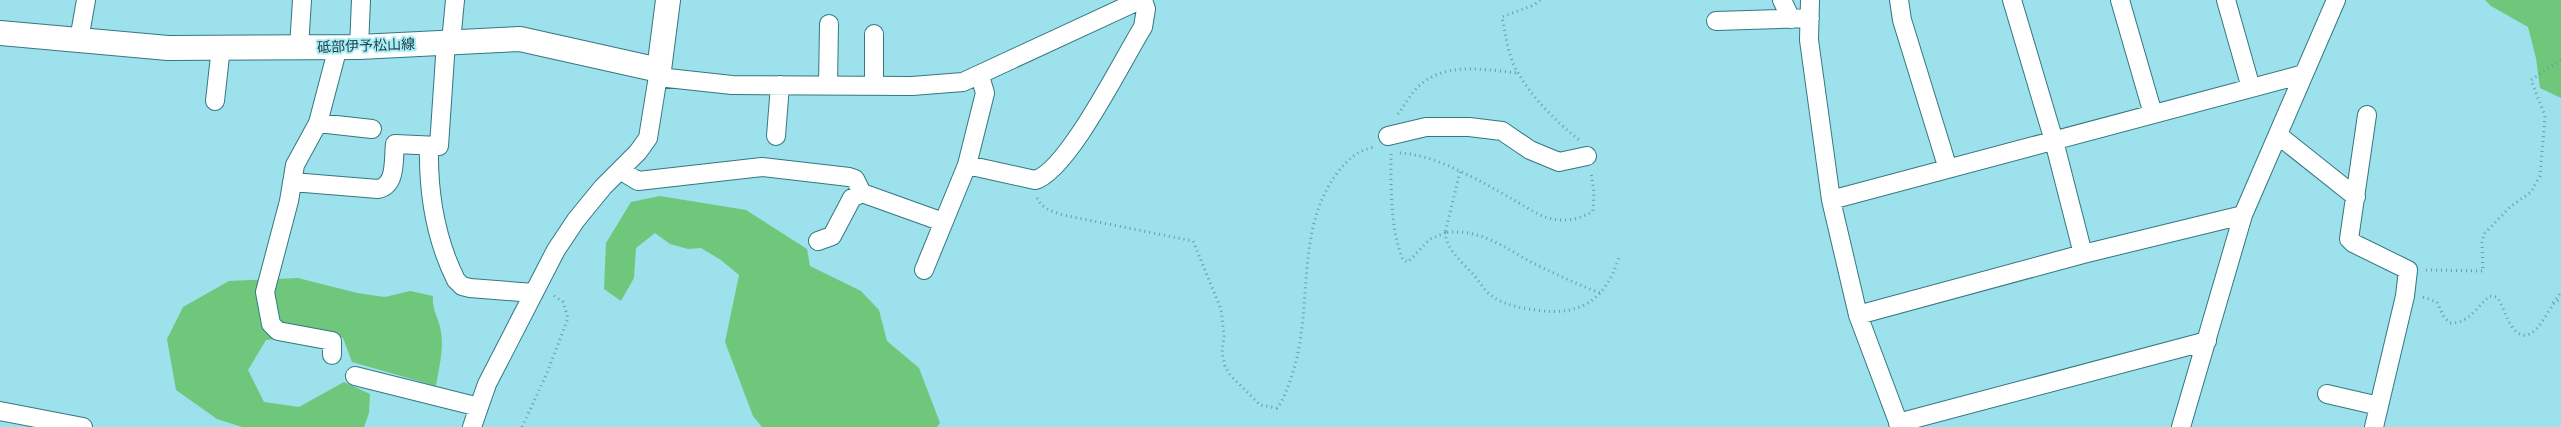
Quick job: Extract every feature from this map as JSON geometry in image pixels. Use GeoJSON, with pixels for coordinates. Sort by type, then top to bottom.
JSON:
{"type":"FeatureCollection","features":[{"type":"Feature","properties":{"kind":"main road"},"geometry":{"type":"LineString","coordinates":[[658,74],[668,0]]}},
{"type":"Feature","properties":{"kind":"main road","name":"砥部伊予松山線"},"geometry":{"type":"LineString","coordinates":[[0,33],[168,48],[221,46],[348,47],[520,39],[658,74]]}},
{"type":"Feature","properties":{"kind":"street"},"geometry":{"type":"LineString","coordinates":[[79,40],[86,0]]}},
{"type":"Feature","properties":{"kind":"street"},"geometry":{"type":"LineString","coordinates":[[299,47],[302,0]]}},
{"type":"Feature","properties":{"kind":"street"},"geometry":{"type":"LineString","coordinates":[[332,355],[332,341],[278,331],[271,324],[264,292],[295,165],[318,123],[348,47],[360,0]]}},
{"type":"Feature","properties":{"kind":"street"},"geometry":{"type":"LineString","coordinates":[[292,182],[378,189],[386,187],[391,182],[395,144],[439,146],[448,42],[456,0]]}},
{"type":"Feature","properties":{"kind":"street"},"geometry":{"type":"LineString","coordinates":[[472,427],[487,384],[556,250],[576,220],[648,138],[658,74],[714,84],[874,86],[938,85],[963,82],[980,76],[1141,0],[1146,9],[1143,27],[1059,164],[1042,178],[1035,180],[967,166]]}},
{"type":"Feature","properties":{"kind":"street"},"geometry":{"type":"LineString","coordinates":[[1782,0],[1791,19]]}},
{"type":"Feature","properties":{"kind":"street"},"geometry":{"type":"LineString","coordinates":[[1810,0],[1809,40],[1831,200],[1858,315],[1899,425],[2207,340]]}},
{"type":"Feature","properties":{"kind":"street"},"geometry":{"type":"LineString","coordinates":[[1899,0],[1902,20],[1948,169]]}},
{"type":"Feature","properties":{"kind":"street"},"geometry":{"type":"LineString","coordinates":[[2012,0],[2054,141],[2084,254]]}},
{"type":"Feature","properties":{"kind":"street"},"geometry":{"type":"LineString","coordinates":[[2120,0],[2153,114]]}},
{"type":"Feature","properties":{"kind":"street"},"geometry":{"type":"LineString","coordinates":[[2226,0],[2251,88]]}},
{"type":"Feature","properties":{"kind":"street"},"geometry":{"type":"LineString","coordinates":[[2181,427],[2244,215],[2336,0]]}},
{"type":"Feature","properties":{"kind":"street"},"geometry":{"type":"LineString","coordinates":[[1716,21],[1810,18]]}},
{"type":"Feature","properties":{"kind":"street"},"geometry":{"type":"LineString","coordinates":[[828,85],[829,24]]}},
{"type":"Feature","properties":{"kind":"street"},"geometry":{"type":"LineString","coordinates":[[874,34],[874,86]]}},
{"type":"Feature","properties":{"kind":"street"},"geometry":{"type":"LineString","coordinates":[[215,101],[221,46]]}},
{"type":"Feature","properties":{"kind":"street"},"geometry":{"type":"LineString","coordinates":[[1831,200],[2304,74]]}},
{"type":"Feature","properties":{"kind":"street"},"geometry":{"type":"LineString","coordinates":[[924,270],[967,166],[985,93],[980,76]]}},
{"type":"Feature","properties":{"kind":"street"},"geometry":{"type":"LineString","coordinates":[[776,136],[780,85]]}},
{"type":"Feature","properties":{"kind":"street"},"geometry":{"type":"LineString","coordinates":[[2367,115],[2350,238],[2353,243],[2407,278],[2374,427]]}},
{"type":"Feature","properties":{"kind":"street"},"geometry":{"type":"LineString","coordinates":[[318,123],[372,129]]}},
{"type":"Feature","properties":{"kind":"street"},"geometry":{"type":"LineString","coordinates":[[1388,140],[1426,127],[1469,127],[1502,131],[1530,150],[1559,162],[1587,156]]}},
{"type":"Feature","properties":{"kind":"street"},"geometry":{"type":"LineString","coordinates":[[2278,135],[2356,197]]}},
{"type":"Feature","properties":{"kind":"street"},"geometry":{"type":"LineString","coordinates":[[429,146],[429,181],[437,226],[456,280],[462,286],[470,288],[536,289]]}},
{"type":"Feature","properties":{"kind":"street"},"geometry":{"type":"LineString","coordinates":[[620,170],[638,181],[762,167],[849,177],[855,179],[862,193],[943,222]]}},
{"type":"Feature","properties":{"kind":"street"},"geometry":{"type":"LineString","coordinates":[[818,241],[832,236],[852,198],[862,193]]}},
{"type":"Feature","properties":{"kind":"street"},"geometry":{"type":"LineString","coordinates":[[1858,315],[2084,254],[2244,215]]}},
{"type":"Feature","properties":{"kind":"street"},"geometry":{"type":"LineString","coordinates":[[355,376],[479,407]]}},
{"type":"Feature","properties":{"kind":"street"},"geometry":{"type":"LineString","coordinates":[[2327,394],[2379,406]]}},
{"type":"Feature","properties":{"kind":"street"},"geometry":{"type":"LineString","coordinates":[[0,411],[83,427]]}},
{"type":"Feature","properties":{"kind":"path"},"geometry":{"type":"LineString","coordinates":[[2407,278],[2483,271],[2482,243],[2484,234],[2510,207],[2531,192],[2540,176],[2545,116],[2531,80],[2561,60]]}},
{"type":"Feature","properties":{"kind":"path"},"geometry":{"type":"LineString","coordinates":[[1518,73],[1474,69],[1441,72],[1418,86],[1391,125],[1388,140],[1391,153],[1394,220],[1398,249],[1403,260],[1408,262],[1430,240],[1444,233],[1455,231],[1473,233],[1501,245],[1570,281],[1600,293]]}},
{"type":"Feature","properties":{"kind":"path"},"geometry":{"type":"LineString","coordinates":[[1035,180],[1036,195],[1040,204],[1048,210],[1193,241],[1221,309],[1224,336],[1222,353],[1225,366],[1230,375],[1260,405],[1277,408],[1284,400],[1301,343],[1312,227],[1317,207],[1325,190],[1348,158],[1364,148],[1388,140]]}},
{"type":"Feature","properties":{"kind":"path"},"geometry":{"type":"LineString","coordinates":[[1460,172],[1444,233],[1446,242],[1491,296],[1502,302],[1523,309],[1554,313],[1573,311],[1592,300],[1610,283],[1619,257]]}},
{"type":"Feature","properties":{"kind":"path"},"geometry":{"type":"LineString","coordinates":[[2407,278],[2422,296],[2437,302],[2444,317],[2450,323],[2458,323],[2467,319],[2490,296],[2497,297],[2504,315],[2515,331],[2524,334],[2531,334],[2540,327],[2552,304],[2561,292]]}},
{"type":"Feature","properties":{"kind":"path"},"geometry":{"type":"LineString","coordinates":[[522,427],[547,373],[568,318],[563,302],[536,289]]}},
{"type":"Feature","properties":{"kind":"path"},"geometry":{"type":"LineString","coordinates":[[2552,304],[2561,299]]}},
{"type":"Feature","properties":{"kind":"green space"},"geometry":{"type":"Polygon","coordinates":[[[2485,0],[2561,0],[2561,98],[2540,88],[2536,58],[2528,27],[2491,6],[2485,0]]]}},
{"type":"Feature","properties":{"kind":"green space"},"geometry":{"type":"Polygon","coordinates":[[[660,196],[746,210],[807,249],[810,266],[861,291],[879,310],[887,341],[919,368],[940,423],[937,427],[762,427],[753,416],[725,342],[739,275],[721,260],[701,248],[688,249],[670,244],[655,233],[636,248],[634,278],[621,301],[604,289],[606,243],[631,202],[660,196]]]}},
{"type":"Feature","properties":{"kind":"green space"},"geometry":{"type":"Polygon","coordinates":[[[298,278],[357,293],[385,297],[410,291],[433,296],[433,305],[440,327],[442,342],[436,386],[352,362],[343,338],[330,333],[266,340],[248,370],[264,402],[299,407],[344,382],[370,394],[369,413],[364,427],[242,427],[217,419],[176,390],[167,339],[183,307],[229,281],[298,278]]]}}]}
